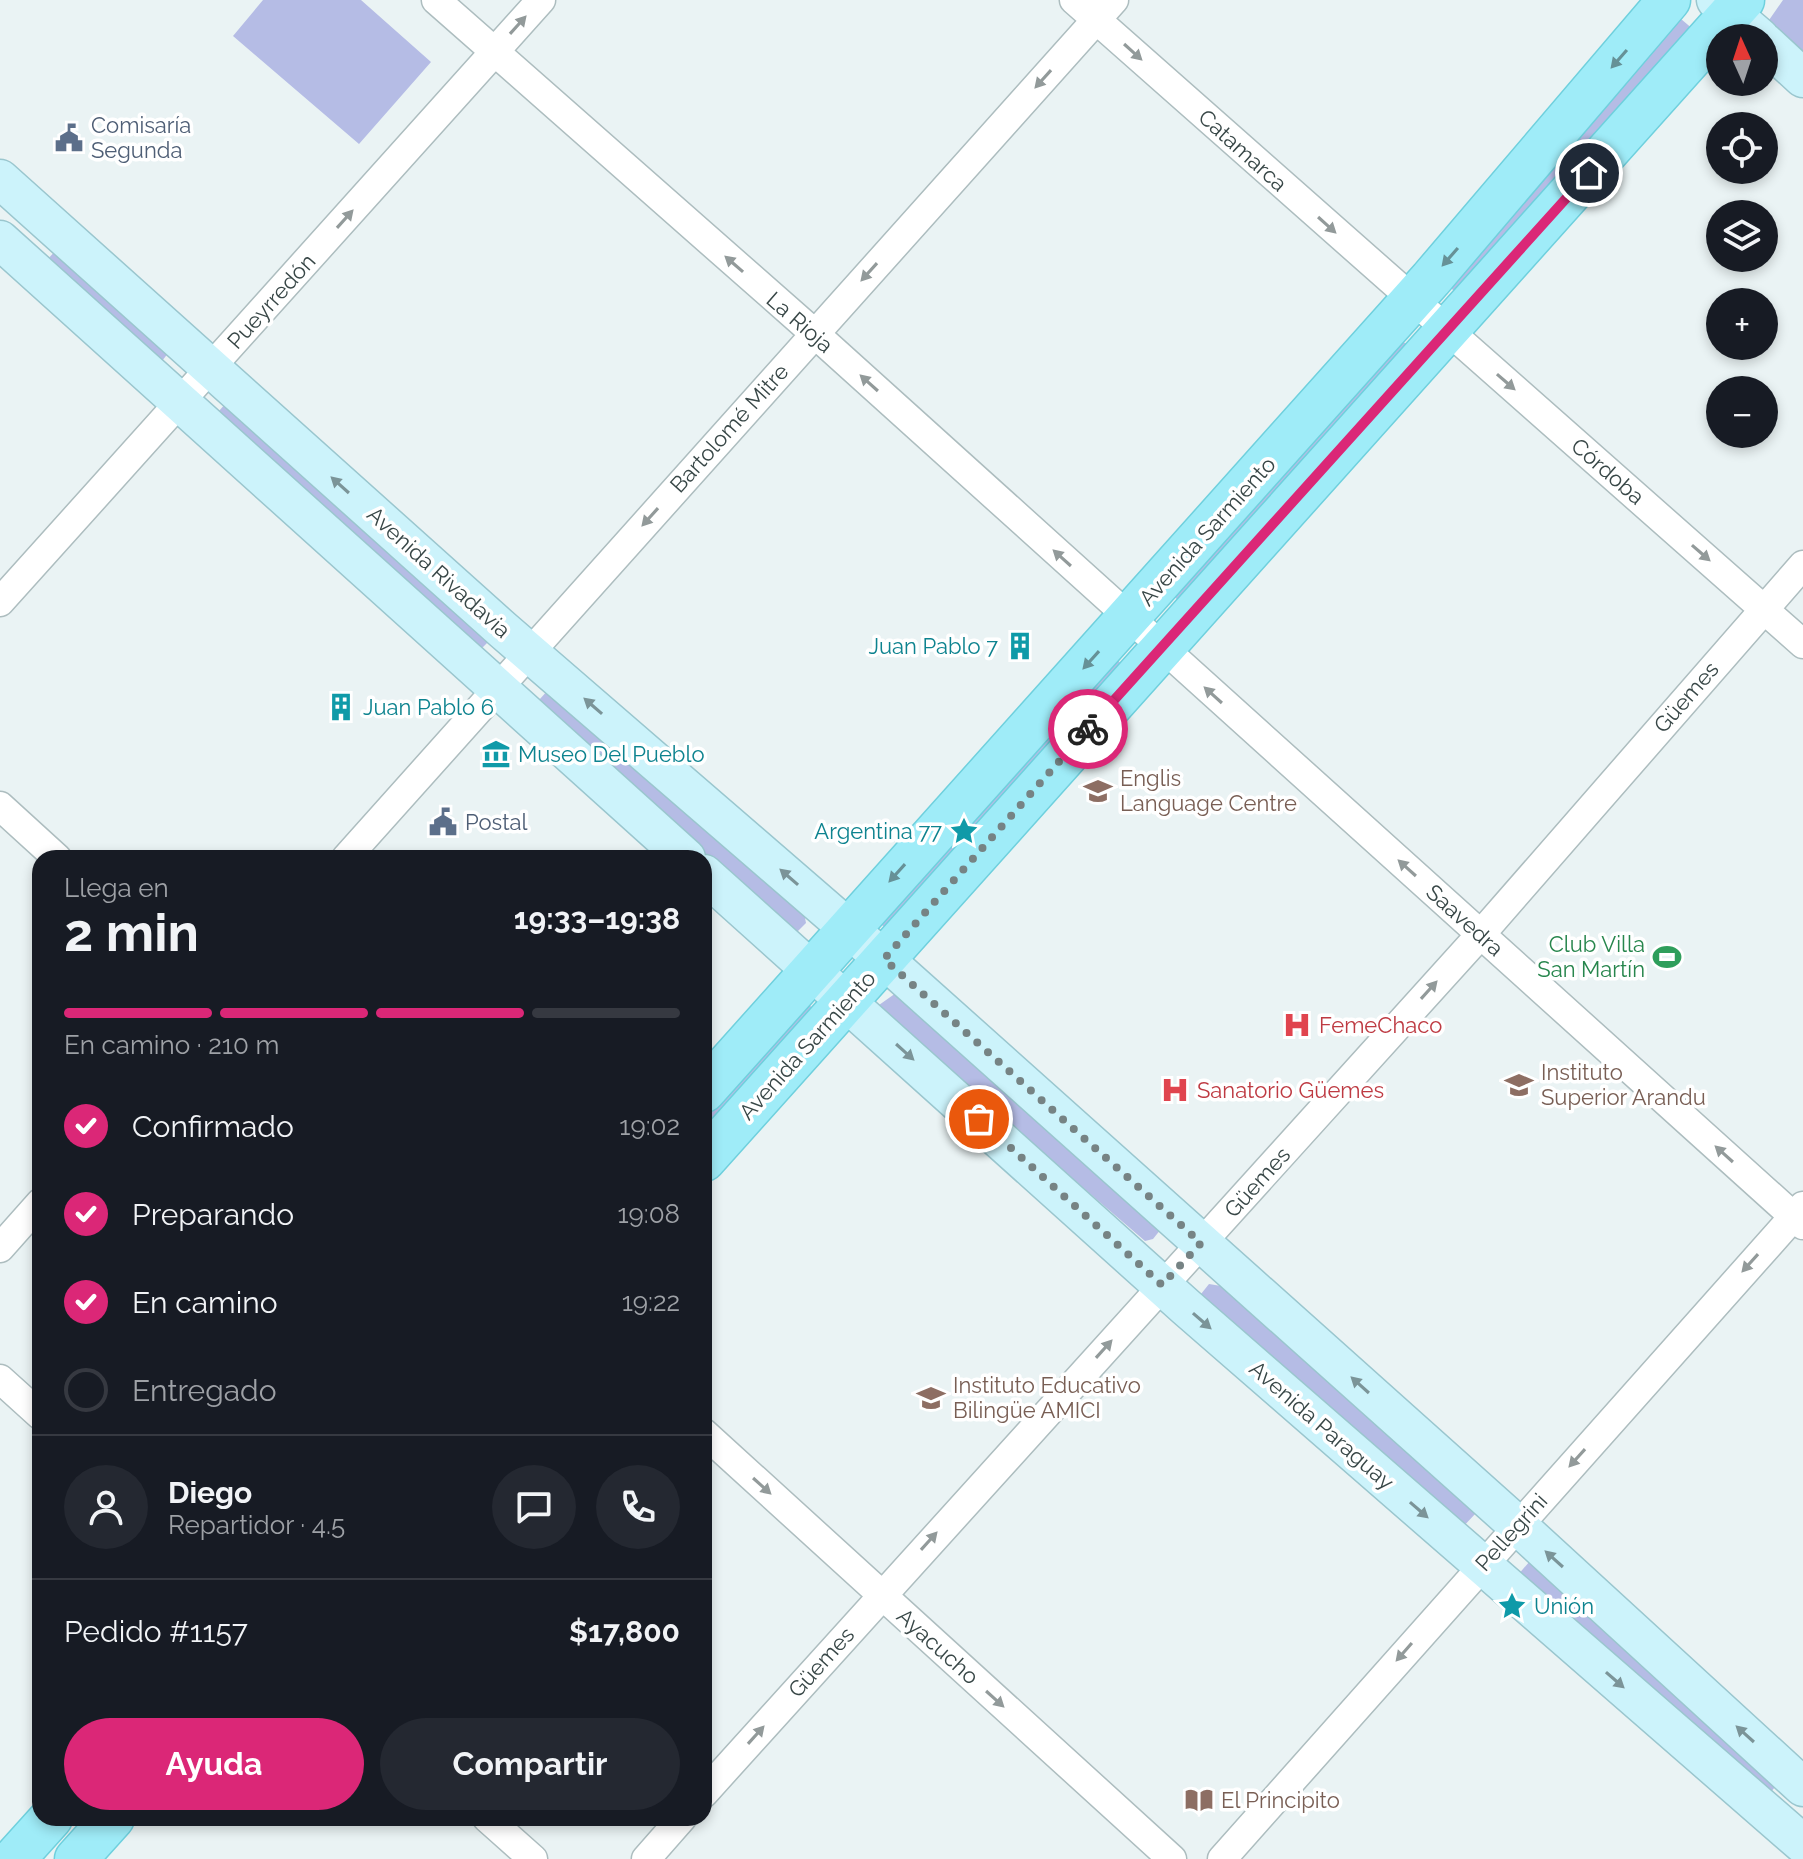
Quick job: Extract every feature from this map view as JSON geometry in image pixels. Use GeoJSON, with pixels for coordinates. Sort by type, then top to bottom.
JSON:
{"type":"FeatureCollection","features":[{"type":"Feature","properties":{"kind":"main road","name":"Avenida Sarmiento"},"geometry":{"type":"LineString","coordinates":[[712,1082],[1129,619],[1412,299],[1669,0]]}},
{"type":"Feature","properties":{"kind":"main road","name":"Avenida Sarmiento"},"geometry":{"type":"LineString","coordinates":[[712,1151],[1448,330],[1743,19]]}},
{"type":"Feature","properties":{"kind":"main road"},"geometry":{"type":"LineString","coordinates":[[1743,19],[1803,78]]}},
{"type":"Feature","properties":{"kind":"main road","name":"Avenida Rivadavia"},"geometry":{"type":"LineString","coordinates":[[0,179],[529,652],[884,959]]}},
{"type":"Feature","properties":{"kind":"main road"},"geometry":{"type":"LineString","coordinates":[[42,217],[6,245],[677,850]]}},
{"type":"Feature","properties":{"kind":"main road"},"geometry":{"type":"LineString","coordinates":[[712,881],[847,1000]]}},
{"type":"Feature","properties":{"kind":"main road"},"geometry":{"type":"LineString","coordinates":[[884,959],[1517,1525],[1803,1787]]}},
{"type":"Feature","properties":{"kind":"main road","name":"Avenida Paraguay"},"geometry":{"type":"LineString","coordinates":[[847,1000],[1162,1285],[1803,1843]]}},
{"type":"Feature","properties":{"kind":"main road"},"geometry":{"type":"LineString","coordinates":[[14,1859],[44,1826]]}},
{"type":"Feature","properties":{"kind":"main road"},"geometry":{"type":"LineString","coordinates":[[76,1859],[106,1826]]}},
{"type":"Feature","properties":{"kind":"street","name":"La Rioja"},"geometry":{"type":"LineString","coordinates":[[436,0],[814,333],[1161,648]]}},
{"type":"Feature","properties":{"kind":"street","name":"Pueyrredón"},"geometry":{"type":"LineString","coordinates":[[0,602],[541,0]]}},
{"type":"Feature","properties":{"kind":"street","name":"Catamarca"},"geometry":{"type":"LineString","coordinates":[[1074,0],[1105,10],[1412,299]]}},
{"type":"Feature","properties":{"kind":"street","name":"Bartolomé Mitre"},"geometry":{"type":"LineString","coordinates":[[353,850],[1105,10]]}},
{"type":"Feature","properties":{"kind":"street","name":"Córdoba"},"geometry":{"type":"LineString","coordinates":[[1412,299],[1803,644]]}},
{"type":"Feature","properties":{"kind":"street","name":"Güemes"},"geometry":{"type":"LineString","coordinates":[[712,1784],[1481,934],[1803,565]]}},
{"type":"Feature","properties":{"kind":"street","name":"Saavedra"},"geometry":{"type":"LineString","coordinates":[[1161,648],[1800,1216]]}},
{"type":"Feature","properties":{"kind":"street"},"geometry":{"type":"LineString","coordinates":[[0,806],[48,850]]}},
{"type":"Feature","properties":{"kind":"street"},"geometry":{"type":"LineString","coordinates":[[0,1248],[32,1212]]}},
{"type":"Feature","properties":{"kind":"street","name":"Pellegrini"},"geometry":{"type":"LineString","coordinates":[[1222,1859],[1517,1525],[1800,1216]]}},
{"type":"Feature","properties":{"kind":"street"},"geometry":{"type":"LineString","coordinates":[[0,1379],[32,1408]]}},
{"type":"Feature","properties":{"kind":"street","name":"Ayacucho"},"geometry":{"type":"LineString","coordinates":[[712,1440],[1172,1859]]}},
{"type":"Feature","properties":{"kind":"street"},"geometry":{"type":"LineString","coordinates":[[496,1826],[533,1859]]}},
{"type":"Feature","properties":{"kind":"street"},"geometry":{"type":"LineString","coordinates":[[646,1859],[675,1826]]}},
{"type":"Feature","properties":{"kind":"street"},"geometry":{"type":"LineString","coordinates":[[1788,1859],[1803,1843]]}},
{"type":"Feature","properties":{"kind":"shaded area"},"geometry":{"type":"Polygon","coordinates":[[[263,0],[361,0],[431,62],[359,144],[233,36],[263,0]]]}},
{"type":"Feature","properties":{"kind":"shaded area"},"geometry":{"type":"Polygon","coordinates":[[[1783,0],[1803,0],[1803,68],[1778,37],[1778,24],[1767,23],[1783,0]]]}},
{"type":"Feature","properties":{"kind":"shaded area"},"geometry":{"type":"Polygon","coordinates":[[[1681,19],[1694,30],[1457,293],[1448,286],[1673,23],[1681,19]]]}},
{"type":"Feature","properties":{"kind":"shaded area"},"geometry":{"type":"Polygon","coordinates":[[[59,247],[169,352],[162,361],[46,261],[59,247]]]}},
{"type":"Feature","properties":{"kind":"shaded area"},"geometry":{"type":"Polygon","coordinates":[[[1397,339],[1409,345],[1181,602],[1170,594],[1397,339]]]}},
{"type":"Feature","properties":{"kind":"shaded area"},"geometry":{"type":"Polygon","coordinates":[[[226,403],[489,641],[480,650],[220,419],[219,411],[226,403]]]}},
{"type":"Feature","properties":{"kind":"shaded area"},"geometry":{"type":"Polygon","coordinates":[[[1116,658],[1122,665],[887,929],[878,922],[1116,658]]]}},
{"type":"Feature","properties":{"kind":"shaded area"},"geometry":{"type":"Polygon","coordinates":[[[549,689],[804,913],[806,923],[798,931],[791,931],[712,860],[712,850],[701,850],[541,706],[539,700],[549,689]]]}},
{"type":"Feature","properties":{"kind":"shaded area"},"geometry":{"type":"Polygon","coordinates":[[[896,993],[1161,1229],[1153,1239],[1145,1241],[878,1011],[879,1005],[896,993]]]}},
{"type":"Feature","properties":{"kind":"shaded area"},"geometry":{"type":"Polygon","coordinates":[[[804,1001],[814,1009],[712,1132],[712,1096],[804,1001]]]}},
{"type":"Feature","properties":{"kind":"shaded area"},"geometry":{"type":"Polygon","coordinates":[[[1209,1284],[1221,1286],[1476,1513],[1460,1530],[1204,1305],[1201,1294],[1209,1284]]]}},
{"type":"Feature","properties":{"kind":"shaded area"},"geometry":{"type":"Polygon","coordinates":[[[1530,1561],[1778,1783],[1764,1801],[1517,1576],[1530,1561]]]}},
{"type":"Feature","properties":{"kind":"way so far"},"geometry":{"type":"LineString","coordinates":[[979,1119],[1162,1285],[1201,1243],[884,959],[1088,729]]}},
{"type":"Feature","properties":{"kind":"place","name":"Comisaría Segunda"},"geometry":{"type":"Point","coordinates":[69,138]}},
{"type":"Feature","properties":{"kind":"place","name":"Juan Pablo 7"},"geometry":{"type":"Point","coordinates":[1020,646]}},
{"type":"Feature","properties":{"kind":"place","name":"Juan Pablo 6"},"geometry":{"type":"Point","coordinates":[341,707]}},
{"type":"Feature","properties":{"kind":"place","name":"Museo Del Pueblo"},"geometry":{"type":"Point","coordinates":[496,754]}},
{"type":"Feature","properties":{"kind":"place","name":"Englis Language Centre"},"geometry":{"type":"Point","coordinates":[1098,791]}},
{"type":"Feature","properties":{"kind":"place","name":"Postal"},"geometry":{"type":"Point","coordinates":[443,822]}},
{"type":"Feature","properties":{"kind":"place","name":"Argentina 77"},"geometry":{"type":"Point","coordinates":[964,831]}},
{"type":"Feature","properties":{"kind":"place","name":"Club Villa San Martín"},"geometry":{"type":"Point","coordinates":[1667,957]}},
{"type":"Feature","properties":{"kind":"place","name":"FemeChaco"},"geometry":{"type":"Point","coordinates":[1297,1025]}},
{"type":"Feature","properties":{"kind":"place","name":"Instituto Superior Arandu"},"geometry":{"type":"Point","coordinates":[1519,1085]}},
{"type":"Feature","properties":{"kind":"place","name":"Sanatorio Güemes"},"geometry":{"type":"Point","coordinates":[1175,1090]}},
{"type":"Feature","properties":{"kind":"place","name":"Instituto Educativo Bilingüe AMICI"},"geometry":{"type":"Point","coordinates":[931,1398]}},
{"type":"Feature","properties":{"kind":"place","name":"Unión"},"geometry":{"type":"Point","coordinates":[1512,1606]}},
{"type":"Feature","properties":{"kind":"place","name":"El Principito"},"geometry":{"type":"Point","coordinates":[1199,1800]}},
{"type":"Feature","properties":{"kind":"route"},"geometry":{"type":"LineString","coordinates":[[1088,729],[1589,173]]}}]}
